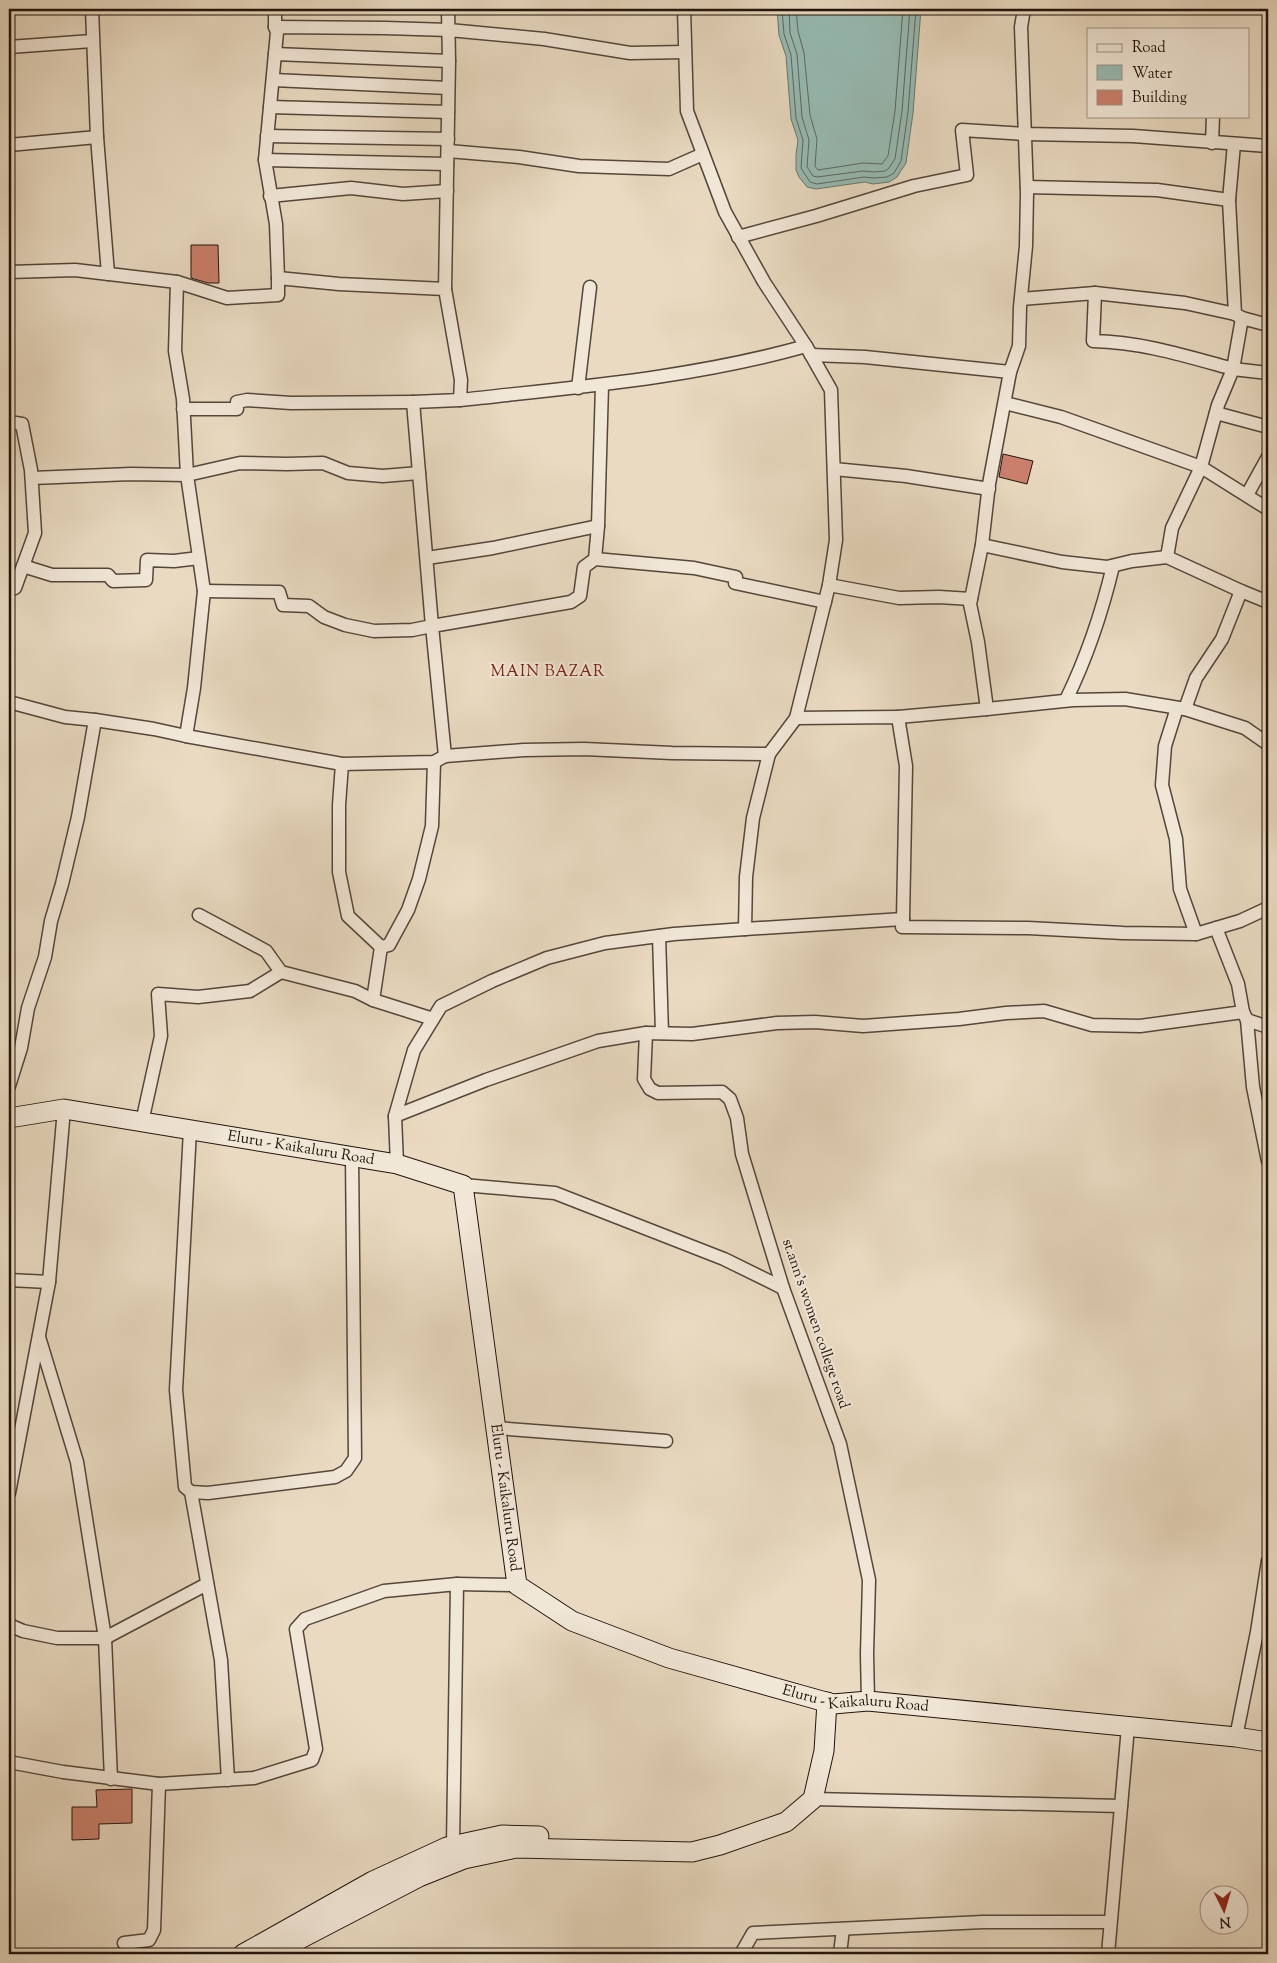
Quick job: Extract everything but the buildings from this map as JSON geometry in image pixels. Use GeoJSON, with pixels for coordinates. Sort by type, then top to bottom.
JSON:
{"type":"FeatureCollection","features":[{"type":"Feature","properties":{"kind":"main road","name":"Eluru - Kaikaluru Road"},"geometry":{"type":"LineString","coordinates":[[9,1118],[64,1109],[397,1164],[462,1185],[517,1585],[572,1621],[669,1658],[833,1704],[868,1701],[1236,1737],[1268,1742]]}},
{"type":"Feature","properties":{"kind":"main road"},"geometry":{"type":"LineString","coordinates":[[271,1954],[419,1877],[464,1859],[516,1848],[692,1852],[720,1845],[786,1822],[813,1799],[824,1751],[826,1702]]}},
{"type":"Feature","properties":{"kind":"main road"},"geometry":{"type":"LineString","coordinates":[[243,1954],[373,1881],[453,1846],[502,1835],[694,1839],[720,1845]]}},
{"type":"Feature","properties":{"kind":"street"},"geometry":{"type":"LineString","coordinates":[[92,9],[97,136],[108,274]]}},
{"type":"Feature","properties":{"kind":"street"},"geometry":{"type":"LineString","coordinates":[[9,272],[75,270],[176,282],[227,298],[278,295],[276,224],[265,160],[277,32],[275,27],[275,9]]}},
{"type":"Feature","properties":{"kind":"street"},"geometry":{"type":"LineString","coordinates":[[448,9],[449,61],[445,289],[461,380],[460,400]]}},
{"type":"Feature","properties":{"kind":"street"},"geometry":{"type":"LineString","coordinates":[[684,9],[687,111],[725,212],[764,282],[808,350],[831,390],[836,540],[829,584],[796,718],[769,754],[753,818],[746,878],[745,929]]}},
{"type":"Feature","properties":{"kind":"street"},"geometry":{"type":"LineString","coordinates":[[987,709],[978,642],[970,604],[982,545],[989,489],[1010,372],[1019,346],[1026,246],[1027,187],[1021,27],[1024,9]]}},
{"type":"Feature","properties":{"kind":"street"},"geometry":{"type":"LineString","coordinates":[[275,27],[449,30],[544,39],[630,53],[685,52]]}},
{"type":"Feature","properties":{"kind":"street"},"geometry":{"type":"LineString","coordinates":[[9,47],[92,41]]}},
{"type":"Feature","properties":{"kind":"street"},"geometry":{"type":"LineString","coordinates":[[275,54],[449,61]]}},
{"type":"Feature","properties":{"kind":"street"},"geometry":{"type":"LineString","coordinates":[[272,80],[448,88]]}},
{"type":"Feature","properties":{"kind":"street"},"geometry":{"type":"LineString","coordinates":[[270,107],[448,112]]}},
{"type":"Feature","properties":{"kind":"street"},"geometry":{"type":"LineString","coordinates":[[1212,143],[1213,118]]}},
{"type":"Feature","properties":{"kind":"street"},"geometry":{"type":"LineString","coordinates":[[738,237],[816,216],[914,186],[967,175],[962,130],[1025,134],[1133,136],[1268,146]]}},
{"type":"Feature","properties":{"kind":"street"},"geometry":{"type":"LineString","coordinates":[[9,145],[97,136]]}},
{"type":"Feature","properties":{"kind":"street"},"geometry":{"type":"LineString","coordinates":[[267,136],[519,156],[579,166],[668,168],[703,154]]}},
{"type":"Feature","properties":{"kind":"street"},"geometry":{"type":"LineString","coordinates":[[1167,557],[1172,528],[1201,467],[1216,414],[1233,369],[1238,316],[1229,200],[1234,144]]}},
{"type":"Feature","properties":{"kind":"street"},"geometry":{"type":"LineString","coordinates":[[265,160],[448,151]]}},
{"type":"Feature","properties":{"kind":"street"},"geometry":{"type":"LineString","coordinates":[[1027,187],[1157,190],[1229,200]]}},
{"type":"Feature","properties":{"kind":"street"},"geometry":{"type":"LineString","coordinates":[[270,196],[351,188],[403,194],[447,191]]}},
{"type":"Feature","properties":{"kind":"street"},"geometry":{"type":"LineString","coordinates":[[278,278],[339,284],[445,289]]}},
{"type":"Feature","properties":{"kind":"street"},"geometry":{"type":"LineString","coordinates":[[176,282],[175,351],[183,409],[187,475],[204,591],[194,688],[186,736]]}},
{"type":"Feature","properties":{"kind":"street"},"geometry":{"type":"LineString","coordinates":[[578,388],[590,286]]}},
{"type":"Feature","properties":{"kind":"street"},"geometry":{"type":"LineString","coordinates":[[1021,299],[1095,293],[1185,303],[1268,324]]}},
{"type":"Feature","properties":{"kind":"street"},"geometry":{"type":"LineString","coordinates":[[1095,293],[1092,341],[1122,342],[1168,351],[1233,369],[1268,372]]}},
{"type":"Feature","properties":{"kind":"street"},"geometry":{"type":"LineString","coordinates":[[183,409],[237,410],[237,402],[247,400],[413,402],[460,400],[602,385],[808,350],[1010,372]]}},
{"type":"Feature","properties":{"kind":"street"},"geometry":{"type":"LineString","coordinates":[[595,559],[598,526],[602,385]]}},
{"type":"Feature","properties":{"kind":"street"},"geometry":{"type":"LineString","coordinates":[[381,947],[389,945],[408,910],[418,880],[432,826],[439,759],[432,626],[419,473],[414,437],[413,402]]}},
{"type":"Feature","properties":{"kind":"street"},"geometry":{"type":"LineString","coordinates":[[1005,403],[1061,417],[1201,467],[1268,509]]}},
{"type":"Feature","properties":{"kind":"street"},"geometry":{"type":"LineString","coordinates":[[1216,414],[1268,427]]}},
{"type":"Feature","properties":{"kind":"street"},"geometry":{"type":"LineString","coordinates":[[9,422],[22,424],[32,478],[35,533],[15,588],[9,590]]}},
{"type":"Feature","properties":{"kind":"street"},"geometry":{"type":"LineString","coordinates":[[1247,495],[1268,457]]}},
{"type":"Feature","properties":{"kind":"street"},"geometry":{"type":"LineString","coordinates":[[32,478],[131,474],[187,475],[240,463],[323,463],[348,473],[383,476],[419,473]]}},
{"type":"Feature","properties":{"kind":"street"},"geometry":{"type":"LineString","coordinates":[[834,469],[906,476],[989,489]]}},
{"type":"Feature","properties":{"kind":"street"},"geometry":{"type":"LineString","coordinates":[[427,558],[493,548],[598,526]]}},
{"type":"Feature","properties":{"kind":"street"},"geometry":{"type":"LineString","coordinates":[[982,545],[1062,562],[1107,567],[1132,561],[1167,557],[1268,602]]}},
{"type":"Feature","properties":{"kind":"street"},"geometry":{"type":"LineString","coordinates":[[23,566],[52,575],[108,575],[113,581],[146,580],[147,560],[174,561],[199,558]]}},
{"type":"Feature","properties":{"kind":"street"},"geometry":{"type":"LineString","coordinates":[[204,591],[279,592],[283,605],[309,606],[324,617],[346,626],[374,632],[412,630],[571,602],[580,596],[584,568],[595,559],[694,568],[736,577],[735,583],[825,602]]}},
{"type":"Feature","properties":{"kind":"street"},"geometry":{"type":"LineString","coordinates":[[1066,700],[1081,670],[1105,599],[1113,566]]}},
{"type":"Feature","properties":{"kind":"street"},"geometry":{"type":"LineString","coordinates":[[829,584],[899,598],[940,597],[971,599]]}},
{"type":"Feature","properties":{"kind":"street"},"geometry":{"type":"LineString","coordinates":[[1196,934],[1180,889],[1176,839],[1162,785],[1164,746],[1196,678],[1222,639],[1241,590]]}},
{"type":"Feature","properties":{"kind":"street"},"geometry":{"type":"LineString","coordinates":[[796,718],[898,716],[1066,700],[1126,699],[1181,708],[1245,728],[1268,744]]}},
{"type":"Feature","properties":{"kind":"street"},"geometry":{"type":"LineString","coordinates":[[9,702],[65,717],[154,729],[342,764],[439,759],[524,750],[584,749],[672,753],[769,754]]}},
{"type":"Feature","properties":{"kind":"street"},"geometry":{"type":"LineString","coordinates":[[898,716],[906,766],[902,927],[1028,928],[1123,933],[1196,934],[1240,921],[1268,908]]}},
{"type":"Feature","properties":{"kind":"street"},"geometry":{"type":"LineString","coordinates":[[9,1086],[21,1048],[28,1008],[44,957],[51,921],[78,817],[95,720]]}},
{"type":"Feature","properties":{"kind":"street"},"geometry":{"type":"LineString","coordinates":[[342,764],[339,805],[339,872],[348,916],[381,947]]}},
{"type":"Feature","properties":{"kind":"street"},"geometry":{"type":"LineString","coordinates":[[199,915],[266,951],[281,972],[355,991],[373,1000],[433,1019]]}},
{"type":"Feature","properties":{"kind":"street"},"geometry":{"type":"LineString","coordinates":[[397,1164],[395,1116],[414,1050],[441,1006],[492,981],[547,958],[605,943],[659,936],[745,929],[903,919]]}},
{"type":"Feature","properties":{"kind":"street"},"geometry":{"type":"LineString","coordinates":[[1216,928],[1238,984],[1245,1016],[1253,1087],[1268,1161]]}},
{"type":"Feature","properties":{"kind":"street"},"geometry":{"type":"LineString","coordinates":[[659,936],[662,1033]]}},
{"type":"Feature","properties":{"kind":"street"},"geometry":{"type":"LineString","coordinates":[[373,1000],[381,947]]}},
{"type":"Feature","properties":{"kind":"street"},"geometry":{"type":"LineString","coordinates":[[142,1122],[161,1036],[158,994],[198,997],[250,991],[281,972]]}},
{"type":"Feature","properties":{"kind":"street"},"geometry":{"type":"LineString","coordinates":[[395,1116],[486,1080],[598,1041],[646,1033],[692,1034],[777,1023],[815,1022],[863,1026],[959,1019],[1006,1013],[1044,1012],[1092,1024],[1140,1026],[1245,1016],[1268,1027]]}},
{"type":"Feature","properties":{"kind":"street","name":"st.ann's women college road"},"geometry":{"type":"LineString","coordinates":[[646,1033],[644,1079],[650,1089],[658,1093],[722,1092],[730,1099],[736,1118],[742,1154],[783,1288],[840,1444],[869,1580],[868,1701]]}},
{"type":"Feature","properties":{"kind":"street"},"geometry":{"type":"LineString","coordinates":[[9,1493],[49,1282],[64,1109]]}},
{"type":"Feature","properties":{"kind":"street"},"geometry":{"type":"LineString","coordinates":[[190,1130],[176,1390],[185,1487],[191,1492],[208,1493],[335,1477],[346,1471],[355,1458],[352,1156]]}},
{"type":"Feature","properties":{"kind":"street"},"geometry":{"type":"LineString","coordinates":[[462,1185],[555,1193],[724,1260],[783,1288]]}},
{"type":"Feature","properties":{"kind":"street"},"geometry":{"type":"LineString","coordinates":[[9,1280],[49,1282]]}},
{"type":"Feature","properties":{"kind":"street"},"geometry":{"type":"LineString","coordinates":[[38,1337],[77,1462],[105,1638],[111,1779]]}},
{"type":"Feature","properties":{"kind":"street"},"geometry":{"type":"LineString","coordinates":[[496,1428],[666,1441]]}},
{"type":"Feature","properties":{"kind":"street"},"geometry":{"type":"LineString","coordinates":[[191,1492],[221,1660],[228,1780]]}},
{"type":"Feature","properties":{"kind":"street"},"geometry":{"type":"LineString","coordinates":[[1236,1737],[1257,1632],[1268,1561]]}},
{"type":"Feature","properties":{"kind":"street"},"geometry":{"type":"LineString","coordinates":[[9,1625],[23,1631],[57,1638],[105,1638],[207,1584]]}},
{"type":"Feature","properties":{"kind":"street"},"geometry":{"type":"LineString","coordinates":[[9,1762],[111,1779],[159,1784],[254,1778],[312,1760],[316,1749],[296,1629],[305,1620],[384,1591],[457,1584],[517,1585]]}},
{"type":"Feature","properties":{"kind":"street"},"geometry":{"type":"LineString","coordinates":[[453,1846],[457,1584]]}},
{"type":"Feature","properties":{"kind":"street"},"geometry":{"type":"LineString","coordinates":[[1108,1954],[1128,1727]]}},
{"type":"Feature","properties":{"kind":"street"},"geometry":{"type":"LineString","coordinates":[[124,1943],[149,1940],[154,1930],[159,1784]]}},
{"type":"Feature","properties":{"kind":"street"},"geometry":{"type":"LineString","coordinates":[[813,1799],[1120,1806]]}},
{"type":"Feature","properties":{"kind":"street"},"geometry":{"type":"LineString","coordinates":[[741,1954],[753,1933],[983,1922],[1110,1922]]}},
{"type":"Feature","properties":{"kind":"street"},"geometry":{"type":"LineString","coordinates":[[840,1954],[843,1929]]}},
{"type":"Feature","properties":{"kind":"water"},"geometry":{"type":"Polygon","coordinates":[[[777,9],[921,9],[913,113],[906,163],[897,177],[889,182],[873,184],[865,182],[816,189],[807,187],[799,177],[796,170],[798,140],[791,119],[786,56],[779,35],[777,9]]]}},
{"type":"Feature","properties":{"kind":"district","name":"MAIN BAZAR"},"geometry":{"type":"Point","coordinates":[548,672]}}]}
